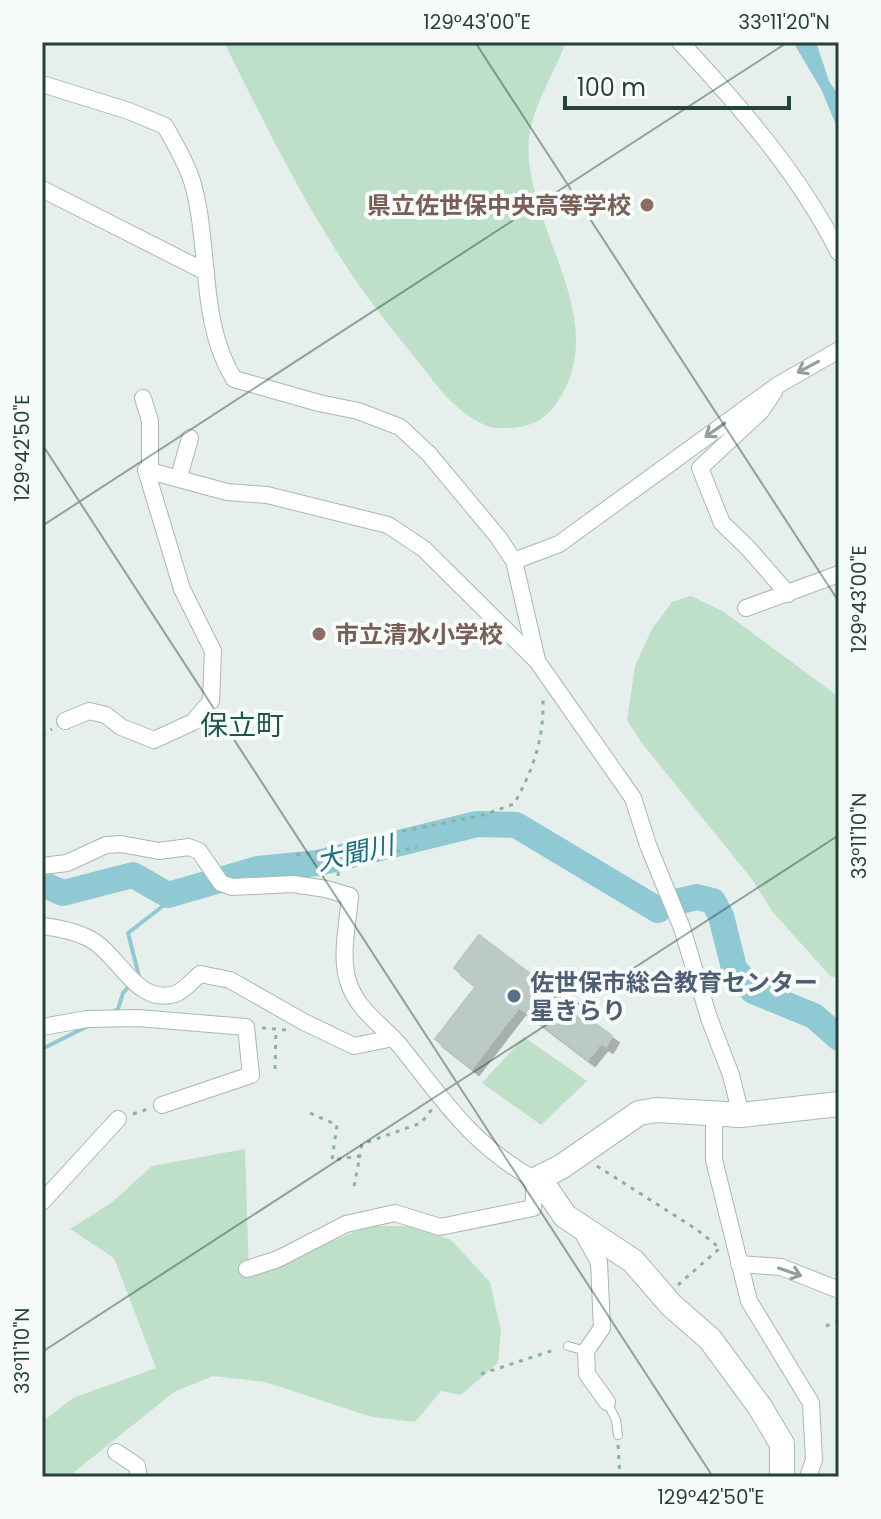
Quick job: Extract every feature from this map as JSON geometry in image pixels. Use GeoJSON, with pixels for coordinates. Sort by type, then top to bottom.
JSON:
{"type":"FeatureCollection","features":[{"type":"Feature","properties":{"kind":"street"},"geometry":{"type":"LineString","coordinates":[[680,42],[756,127],[823,222],[839,253]]}},
{"type":"Feature","properties":{"kind":"street"},"geometry":{"type":"LineString","coordinates":[[42,84],[115,106],[165,126],[192,181],[216,335],[225,364],[234,379],[358,411],[400,427],[429,454],[498,537],[514,561],[541,667]]}},
{"type":"Feature","properties":{"kind":"street"},"geometry":{"type":"LineString","coordinates":[[42,189],[206,272]]}},
{"type":"Feature","properties":{"kind":"street"},"geometry":{"type":"LineString","coordinates":[[514,561],[559,544],[778,385],[839,350]]}},
{"type":"Feature","properties":{"kind":"street"},"geometry":{"type":"LineString","coordinates":[[778,385],[761,411],[700,468],[722,523],[788,594]]}},
{"type":"Feature","properties":{"kind":"street"},"geometry":{"type":"LineString","coordinates":[[143,398],[150,421],[150,471]]}},
{"type":"Feature","properties":{"kind":"street"},"geometry":{"type":"LineString","coordinates":[[179,477],[190,438]]}},
{"type":"Feature","properties":{"kind":"street"},"geometry":{"type":"LineString","coordinates":[[65,721],[89,711],[106,715],[121,727],[154,740],[193,722],[211,701],[213,651],[182,589],[146,470],[227,492],[267,495],[388,525],[424,549],[541,667],[633,798],[648,845],[682,928],[709,1018],[731,1075],[741,1115]]}},
{"type":"Feature","properties":{"kind":"street"},"geometry":{"type":"LineString","coordinates":[[746,608],[839,574]]}},
{"type":"Feature","properties":{"kind":"street"},"geometry":{"type":"LineString","coordinates":[[42,866],[67,863],[106,845],[121,844],[159,851],[189,847],[199,851],[221,883],[232,887],[293,884],[350,896],[345,957],[348,980],[360,1008],[393,1038],[475,1138],[505,1162],[545,1187],[565,1216],[633,1261],[665,1297],[710,1339],[760,1407],[782,1444],[782,1477]]}},
{"type":"Feature","properties":{"kind":"street"},"geometry":{"type":"LineString","coordinates":[[42,926],[62,928],[93,940],[131,978],[154,995],[177,993],[200,974],[230,980],[354,1046],[393,1038]]}},
{"type":"Feature","properties":{"kind":"street"},"geometry":{"type":"LineString","coordinates":[[42,1027],[87,1019],[117,1018],[246,1027],[251,1075],[162,1105]]}},
{"type":"Feature","properties":{"kind":"street"},"geometry":{"type":"LineString","coordinates":[[535,1180],[561,1167],[639,1113],[656,1110],[741,1115],[839,1104]]}},
{"type":"Feature","properties":{"kind":"street"},"geometry":{"type":"LineString","coordinates":[[714,1115],[714,1160],[749,1301],[811,1403],[814,1460],[808,1477]]}},
{"type":"Feature","properties":{"kind":"street"},"geometry":{"type":"LineString","coordinates":[[42,1202],[118,1119]]}},
{"type":"Feature","properties":{"kind":"street"},"geometry":{"type":"LineString","coordinates":[[247,1269],[278,1259],[346,1224],[395,1213],[440,1227],[533,1208],[535,1180]]}},
{"type":"Feature","properties":{"kind":"street"},"geometry":{"type":"LineString","coordinates":[[578,1224],[599,1262],[602,1328],[586,1351],[587,1374],[607,1402]]}},
{"type":"Feature","properties":{"kind":"street"},"geometry":{"type":"LineString","coordinates":[[739,1264],[781,1267],[839,1290]]}},
{"type":"Feature","properties":{"kind":"street"},"geometry":{"type":"LineString","coordinates":[[116,1452],[137,1466],[139,1477]]}},
{"type":"Feature","properties":{"kind":"lane"},"geometry":{"type":"LineString","coordinates":[[568,1346],[586,1351]]}},
{"type":"Feature","properties":{"kind":"lane"},"geometry":{"type":"LineString","coordinates":[[607,1402],[616,1420],[618,1435]]}},
{"type":"Feature","properties":{"kind":"path"},"geometry":{"type":"LineString","coordinates":[[296,855],[336,850],[352,841],[480,816],[514,804],[532,772],[544,717],[541,667]]}},
{"type":"Feature","properties":{"kind":"path"},"geometry":{"type":"LineString","coordinates":[[336,891],[339,864],[417,847]]}},
{"type":"Feature","properties":{"kind":"path"},"geometry":{"type":"LineString","coordinates":[[275,1069],[276,1029]]}},
{"type":"Feature","properties":{"kind":"path"},"geometry":{"type":"LineString","coordinates":[[359,1162],[362,1144],[421,1123],[440,1099]]}},
{"type":"Feature","properties":{"kind":"path"},"geometry":{"type":"LineString","coordinates":[[118,1119],[162,1105]]}},
{"type":"Feature","properties":{"kind":"path"},"geometry":{"type":"LineString","coordinates":[[310,1113],[337,1125],[332,1160],[360,1156]]}},
{"type":"Feature","properties":{"kind":"path"},"geometry":{"type":"LineString","coordinates":[[354,1186],[360,1156]]}},
{"type":"Feature","properties":{"kind":"path"},"geometry":{"type":"LineString","coordinates":[[588,1161],[696,1229],[739,1264]]}},
{"type":"Feature","properties":{"kind":"path"},"geometry":{"type":"LineString","coordinates":[[665,1297],[720,1248]]}},
{"type":"Feature","properties":{"kind":"path"},"geometry":{"type":"LineString","coordinates":[[826,1326],[839,1321]]}},
{"type":"Feature","properties":{"kind":"path"},"geometry":{"type":"LineString","coordinates":[[481,1374],[568,1346]]}},
{"type":"Feature","properties":{"kind":"path"},"geometry":{"type":"LineString","coordinates":[[618,1435],[620,1477]]}},
{"type":"Feature","properties":{"kind":"green space"},"geometry":{"type":"Polygon","coordinates":[[[224,42],[566,42],[539,102],[529,138],[530,170],[538,203],[562,270],[576,337],[573,369],[558,401],[546,415],[532,424],[496,428],[472,418],[443,393],[337,253],[286,164],[224,42]]]}},
{"type":"Feature","properties":{"kind":"green space"},"geometry":{"type":"Polygon","coordinates":[[[691,596],[724,612],[839,697],[839,976],[831,977],[772,911],[751,878],[641,742],[627,720],[635,666],[652,629],[672,602],[691,596]]]}},
{"type":"Feature","properties":{"kind":"green space"},"geometry":{"type":"Polygon","coordinates":[[[524,1037],[587,1081],[541,1125],[482,1083],[524,1037]]]}},
{"type":"Feature","properties":{"kind":"green space"},"geometry":{"type":"Polygon","coordinates":[[[245,1149],[249,1277],[368,1226],[410,1226],[451,1240],[490,1282],[501,1331],[498,1363],[461,1395],[441,1391],[415,1422],[372,1417],[265,1382],[213,1376],[174,1392],[68,1477],[42,1477],[42,1422],[73,1398],[156,1368],[114,1258],[70,1229],[111,1203],[152,1166],[245,1149]]]}},
{"type":"Feature","properties":{"kind":"water"},"geometry":{"type":"Polygon","coordinates":[[[793,42],[816,42],[829,81],[839,96],[839,132],[821,89],[793,42]]]}},
{"type":"Feature","properties":{"kind":"building","name":"佐世保市総合教育センター 星きらり"},"geometry":{"type":"Polygon","coordinates":[[[479,935],[612,1036],[606,1046],[601,1043],[588,1059],[519,1007],[472,1068],[435,1039],[476,986],[454,968],[479,935]]]}},
{"type":"Feature","properties":{"kind":"waterway","name":"大聞川"},"geometry":{"type":"LineString","coordinates":[[42,884],[63,893],[133,875],[168,895],[258,869],[318,863],[477,824],[516,825],[658,910]]}},
{"type":"Feature","properties":{"kind":"waterway"},"geometry":{"type":"LineString","coordinates":[[136,979],[139,976],[128,933],[163,906],[168,895]]}},
{"type":"Feature","properties":{"kind":"waterway","name":"大聞川"},"geometry":{"type":"LineString","coordinates":[[680,901],[697,897],[713,901],[721,916],[734,968],[753,991],[814,1016],[839,1038]]}},
{"type":"Feature","properties":{"kind":"waterway"},"geometry":{"type":"LineString","coordinates":[[111,1013],[118,1009],[123,993],[130,985]]}},
{"type":"Feature","properties":{"kind":"waterway"},"geometry":{"type":"LineString","coordinates":[[42,1049],[90,1025]]}},
{"type":"Feature","properties":{"kind":"place","name":"県立佐世保中央高等学校"},"geometry":{"type":"Point","coordinates":[647,205]}},
{"type":"Feature","properties":{"kind":"place","name":"市立清水小学校"},"geometry":{"type":"Point","coordinates":[319,634]}},
{"type":"Feature","properties":{"kind":"place","name":"佐世保市総合教育センター 星きらり"},"geometry":{"type":"Point","coordinates":[514,996]}},
{"type":"Feature","properties":{"kind":"district","name":"保立町"},"geometry":{"type":"Point","coordinates":[242,725]}}]}
